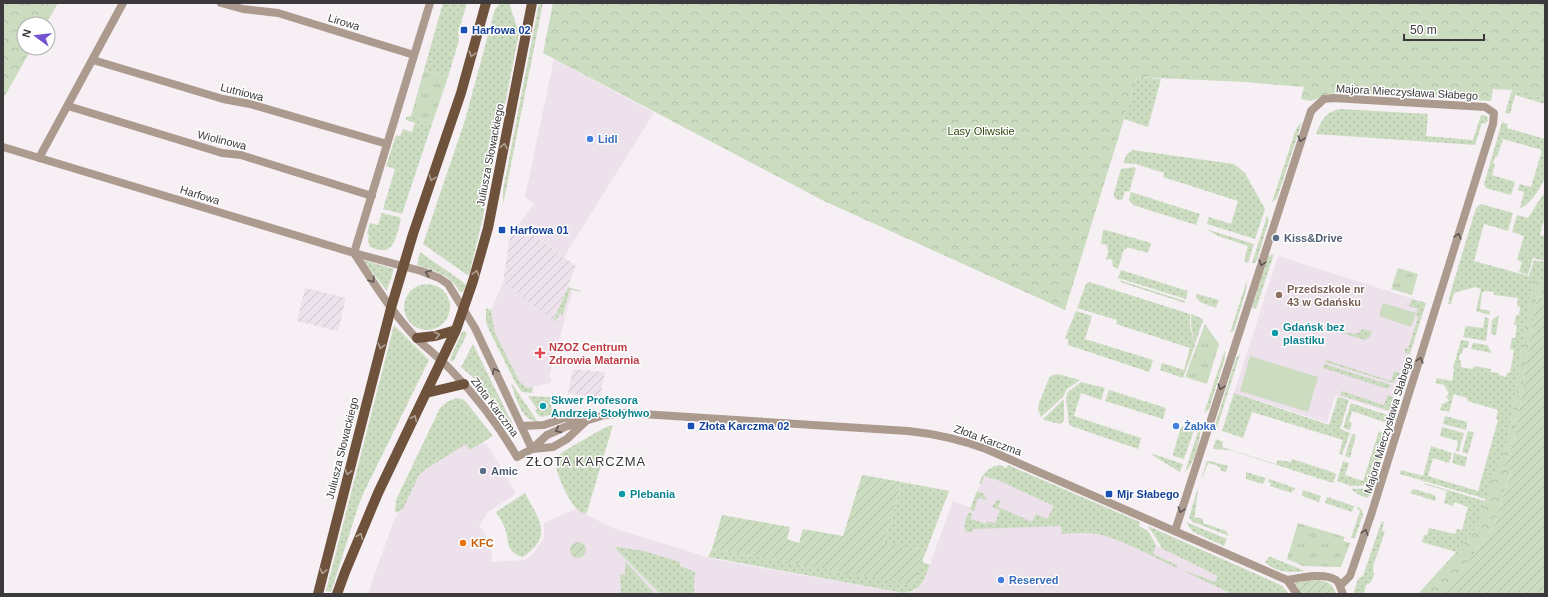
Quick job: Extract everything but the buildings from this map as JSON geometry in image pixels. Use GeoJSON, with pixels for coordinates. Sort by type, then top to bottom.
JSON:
{"type":"FeatureCollection","features":[{"type":"Feature","properties":{"kind":"main road"},"geometry":{"type":"LineString","coordinates":[[391,308],[403,266],[460,93],[486,3]]}},
{"type":"Feature","properties":{"kind":"main road","name":"Juliusza Słowackiego"},"geometry":{"type":"LineString","coordinates":[[464,310],[474,282],[488,228],[532,3]]}},
{"type":"Feature","properties":{"kind":"main road","name":"Juliusza Słowackiego"},"geometry":{"type":"LineString","coordinates":[[318,594],[391,308]]}},
{"type":"Feature","properties":{"kind":"main road"},"geometry":{"type":"LineString","coordinates":[[337,594],[378,493],[442,361],[464,310]]}},
{"type":"Feature","properties":{"kind":"main road"},"geometry":{"type":"LineString","coordinates":[[417,338],[435,336],[456,330]]}},
{"type":"Feature","properties":{"kind":"main road"},"geometry":{"type":"LineString","coordinates":[[426,393],[464,384]]}},
{"type":"Feature","properties":{"kind":"street"},"geometry":{"type":"LineString","coordinates":[[39,158],[124,3]]}},
{"type":"Feature","properties":{"kind":"street","name":"Lirowa"},"geometry":{"type":"LineString","coordinates":[[221,3],[242,9],[278,13],[414,55]]}},
{"type":"Feature","properties":{"kind":"street"},"geometry":{"type":"LineString","coordinates":[[417,338],[391,308],[354,253],[430,3]]}},
{"type":"Feature","properties":{"kind":"street","name":"Lutniowa"},"geometry":{"type":"LineString","coordinates":[[93,60],[224,99],[250,104],[387,144]]}},
{"type":"Feature","properties":{"kind":"street","name":"Majora Mieczysława Słabego"},"geometry":{"type":"LineString","coordinates":[[1175,531],[1311,110],[1324,100],[1333,98],[1485,107],[1490,109],[1494,115],[1491,128],[1371,515],[1350,576],[1342,590]]}},
{"type":"Feature","properties":{"kind":"street","name":"Wiolinowa"},"geometry":{"type":"LineString","coordinates":[[68,106],[222,153],[241,155],[372,196]]}},
{"type":"Feature","properties":{"kind":"street","name":"Harfowa"},"geometry":{"type":"LineString","coordinates":[[3,147],[354,253],[403,266]]}},
{"type":"Feature","properties":{"kind":"street"},"geometry":{"type":"LineString","coordinates":[[403,266],[439,278],[448,284],[464,310]]}},
{"type":"Feature","properties":{"kind":"street","name":"Złota Karczma"},"geometry":{"type":"LineString","coordinates":[[464,310],[481,340],[532,449]]}},
{"type":"Feature","properties":{"kind":"street","name":"Złota Karczma"},"geometry":{"type":"LineString","coordinates":[[417,338],[464,384],[503,433],[517,457],[532,449],[548,435],[605,414],[626,413],[908,430],[936,434],[958,439],[986,449],[1287,580]]}},
{"type":"Feature","properties":{"kind":"street","name":"Złota Karczma"},"geometry":{"type":"LineString","coordinates":[[521,426],[544,425],[564,418],[588,420]]}},
{"type":"Feature","properties":{"kind":"street","name":"Złota Karczma"},"geometry":{"type":"LineString","coordinates":[[532,449],[553,447],[567,439],[588,420]]}},
{"type":"Feature","properties":{"kind":"street"},"geometry":{"type":"LineString","coordinates":[[1297,594],[1287,580],[1309,576],[1326,577],[1336,580],[1342,590]]}},
{"type":"Feature","properties":{"kind":"shaded area"},"geometry":{"type":"Polygon","coordinates":[[[554,59],[654,113],[564,257],[519,224],[534,204],[525,197],[554,59]]]}},
{"type":"Feature","properties":{"kind":"shaded area"},"geometry":{"type":"Polygon","coordinates":[[[517,223],[576,266],[553,321],[503,282],[511,230],[517,223]]]}},
{"type":"Feature","properties":{"kind":"shaded area"},"geometry":{"type":"Polygon","coordinates":[[[1278,256],[1426,303],[1406,361],[1409,366],[1401,388],[1395,390],[1392,398],[1396,403],[1393,413],[1335,395],[1327,423],[1234,393],[1278,256]]]}},
{"type":"Feature","properties":{"kind":"shaded area"},"geometry":{"type":"Polygon","coordinates":[[[503,282],[555,321],[560,313],[564,315],[570,288],[573,289],[549,377],[551,378],[551,383],[527,388],[522,385],[495,333],[491,310],[503,282]]]}},
{"type":"Feature","properties":{"kind":"shaded area"},"geometry":{"type":"Polygon","coordinates":[[[305,288],[346,298],[338,331],[297,321],[305,288]]]}},
{"type":"Feature","properties":{"kind":"shaded area"},"geometry":{"type":"Polygon","coordinates":[[[573,369],[605,372],[600,397],[568,394],[573,369]]]}},
{"type":"Feature","properties":{"kind":"shaded area"},"geometry":{"type":"Polygon","coordinates":[[[459,440],[487,444],[516,493],[488,512],[479,526],[484,531],[493,557],[490,562],[525,560],[533,554],[544,538],[544,523],[575,509],[613,528],[717,560],[904,593],[915,591],[923,583],[953,501],[971,508],[983,475],[1002,481],[1202,566],[1250,594],[368,594],[391,528],[415,476],[459,440]]]}},
{"type":"Feature","properties":{"kind":"green space"},"geometry":{"type":"Polygon","coordinates":[[[3,3],[58,3],[51,16],[16,16],[16,56],[27,56],[3,99],[3,3]]]}},
{"type":"Feature","properties":{"kind":"green space"},"geometry":{"type":"Polygon","coordinates":[[[443,3],[467,3],[458,33],[459,40],[448,77],[424,70],[443,3]]]}},
{"type":"Feature","properties":{"kind":"green space"},"geometry":{"type":"Polygon","coordinates":[[[501,3],[509,3],[519,33],[482,221],[469,275],[423,244],[465,120],[495,9],[501,3]]]}},
{"type":"Feature","properties":{"kind":"green space"},"geometry":{"type":"Polygon","coordinates":[[[539,3],[543,3],[503,205],[503,190],[539,3]]]}},
{"type":"Feature","properties":{"kind":"green space","name":"Lasy Oliwskie"},"geometry":{"type":"Polygon","coordinates":[[[553,3],[1545,3],[1545,99],[1512,90],[1493,89],[1491,101],[1341,93],[1328,94],[1311,101],[1301,99],[1304,87],[1244,82],[1137,77],[1065,310],[824,201],[543,53],[553,3]]]}},
{"type":"Feature","properties":{"kind":"green space"},"geometry":{"type":"Polygon","coordinates":[[[424,70],[448,77],[432,124],[411,116],[424,70]]]}},
{"type":"Feature","properties":{"kind":"green space"},"geometry":{"type":"Polygon","coordinates":[[[1137,77],[1161,79],[1148,127],[1124,119],[1137,77]]]}},
{"type":"Feature","properties":{"kind":"green space"},"geometry":{"type":"Polygon","coordinates":[[[1512,90],[1545,99],[1545,104],[1515,95],[1510,114],[1505,113],[1512,90]]]}},
{"type":"Feature","properties":{"kind":"green space"},"geometry":{"type":"Polygon","coordinates":[[[1341,109],[1428,114],[1426,136],[1473,140],[1481,115],[1487,116],[1488,122],[1485,124],[1482,123],[1475,145],[1316,134],[1320,125],[1328,114],[1341,109]]]}},
{"type":"Feature","properties":{"kind":"green space"},"geometry":{"type":"Polygon","coordinates":[[[411,116],[432,124],[402,214],[383,209],[395,169],[386,166],[396,135],[400,136],[403,129],[412,132],[415,123],[406,120],[406,117],[411,116]]]}},
{"type":"Feature","properties":{"kind":"green space"},"geometry":{"type":"Polygon","coordinates":[[[1302,122],[1277,198],[1272,202],[1296,129],[1302,122]]]}},
{"type":"Feature","properties":{"kind":"green space"},"geometry":{"type":"Polygon","coordinates":[[[1502,122],[1508,124],[1507,128],[1545,139],[1545,177],[1541,186],[1531,200],[1524,207],[1520,208],[1524,192],[1518,190],[1520,184],[1531,187],[1542,150],[1503,139],[1497,157],[1495,157],[1493,163],[1495,164],[1492,175],[1515,182],[1511,195],[1486,188],[1484,184],[1502,122]]]}},
{"type":"Feature","properties":{"kind":"green space"},"geometry":{"type":"Polygon","coordinates":[[[1133,150],[1234,164],[1245,173],[1265,209],[1255,239],[1207,224],[1209,217],[1231,224],[1238,201],[1163,177],[1164,173],[1136,164],[1123,163],[1127,154],[1133,150]]]}},
{"type":"Feature","properties":{"kind":"green space"},"geometry":{"type":"Polygon","coordinates":[[[1136,168],[1129,192],[1125,191],[1122,200],[1118,200],[1114,197],[1114,193],[1121,169],[1136,168]]]}},
{"type":"Feature","properties":{"kind":"green space"},"geometry":{"type":"Polygon","coordinates":[[[1131,192],[1200,214],[1196,225],[1133,205],[1129,200],[1131,192]]]}},
{"type":"Feature","properties":{"kind":"green space"},"geometry":{"type":"Polygon","coordinates":[[[1545,193],[1545,216],[1540,235],[1545,236],[1545,261],[1533,258],[1528,275],[1519,272],[1522,262],[1517,260],[1524,236],[1512,232],[1517,215],[1528,218],[1545,193]]]}},
{"type":"Feature","properties":{"kind":"green space"},"geometry":{"type":"Polygon","coordinates":[[[1481,204],[1513,213],[1508,231],[1484,224],[1474,261],[1529,276],[1534,260],[1545,262],[1545,280],[1533,282],[1508,439],[1486,499],[1400,474],[1401,470],[1423,476],[1431,446],[1452,453],[1449,463],[1433,458],[1428,476],[1478,491],[1498,420],[1496,419],[1498,410],[1467,401],[1467,398],[1454,394],[1449,412],[1440,410],[1442,404],[1449,401],[1446,396],[1449,394],[1444,385],[1435,383],[1437,378],[1452,381],[1453,368],[1461,340],[1469,341],[1468,348],[1463,348],[1462,354],[1460,354],[1459,360],[1461,360],[1461,367],[1473,369],[1474,366],[1491,369],[1490,372],[1499,373],[1499,375],[1506,377],[1507,373],[1510,373],[1514,350],[1510,349],[1512,338],[1515,338],[1517,325],[1514,325],[1516,315],[1519,315],[1520,307],[1517,306],[1518,298],[1494,295],[1494,292],[1485,291],[1482,293],[1480,309],[1490,311],[1489,315],[1476,311],[1481,289],[1475,287],[1454,293],[1451,304],[1448,304],[1476,208],[1481,204]]]}},
{"type":"Feature","properties":{"kind":"green space"},"geometry":{"type":"Polygon","coordinates":[[[382,213],[399,217],[401,220],[393,244],[386,250],[370,247],[368,241],[369,235],[367,234],[370,223],[378,225],[382,213]]]}},
{"type":"Feature","properties":{"kind":"green space"},"geometry":{"type":"Polygon","coordinates":[[[1267,216],[1269,220],[1257,260],[1255,263],[1252,263],[1267,216]]]}},
{"type":"Feature","properties":{"kind":"green space"},"geometry":{"type":"Polygon","coordinates":[[[1206,229],[1254,244],[1248,263],[1244,261],[1248,246],[1218,236],[1206,229]]]}},
{"type":"Feature","properties":{"kind":"green space"},"geometry":{"type":"Polygon","coordinates":[[[1103,230],[1151,243],[1148,253],[1127,247],[1126,250],[1124,249],[1118,269],[1115,268],[1111,259],[1106,260],[1108,252],[1107,245],[1101,244],[1103,230]]]}},
{"type":"Feature","properties":{"kind":"green space"},"geometry":{"type":"Polygon","coordinates":[[[420,252],[463,282],[466,285],[463,292],[460,292],[451,280],[442,274],[417,265],[420,252]]]}},
{"type":"Feature","properties":{"kind":"green space"},"geometry":{"type":"Polygon","coordinates":[[[1274,254],[1256,309],[1252,308],[1268,256],[1274,254]]]}},
{"type":"Feature","properties":{"kind":"green space"},"geometry":{"type":"Polygon","coordinates":[[[363,260],[394,269],[387,290],[386,290],[363,260]]]}},
{"type":"Feature","properties":{"kind":"green space"},"geometry":{"type":"Polygon","coordinates":[[[1398,268],[1418,274],[1412,295],[1391,289],[1398,268]]]}},
{"type":"Feature","properties":{"kind":"green space"},"geometry":{"type":"Polygon","coordinates":[[[1121,270],[1188,291],[1186,299],[1118,278],[1121,270]]]}},
{"type":"Feature","properties":{"kind":"green space"},"geometry":{"type":"Polygon","coordinates":[[[1119,280],[1185,301],[1185,303],[1123,283],[1119,280]]]}},
{"type":"Feature","properties":{"kind":"green space"},"geometry":{"type":"Polygon","coordinates":[[[1247,280],[1246,291],[1234,330],[1230,333],[1247,280]]]}},
{"type":"Feature","properties":{"kind":"green space"},"geometry":{"type":"Polygon","coordinates":[[[1545,280],[1545,297],[1537,296],[1515,438],[1504,467],[1511,470],[1494,526],[1445,594],[1418,594],[1478,526],[1486,497],[1508,439],[1533,281],[1545,280]]]}},
{"type":"Feature","properties":{"kind":"green space"},"geometry":{"type":"Polygon","coordinates":[[[1089,282],[1190,314],[1190,326],[1195,345],[1183,378],[1160,370],[1162,363],[1184,370],[1190,348],[1116,324],[1117,320],[1077,308],[1086,284],[1089,282]]]}},
{"type":"Feature","properties":{"kind":"green space"},"geometry":{"type":"Polygon","coordinates":[[[427,284],[440,288],[446,294],[450,307],[446,320],[440,326],[427,330],[414,326],[408,320],[404,307],[408,294],[414,288],[427,284]]]}},
{"type":"Feature","properties":{"kind":"green space"},"geometry":{"type":"Polygon","coordinates":[[[568,287],[581,292],[570,289],[563,315],[560,313],[558,318],[553,321],[568,287]]]}},
{"type":"Feature","properties":{"kind":"green space"},"geometry":{"type":"Polygon","coordinates":[[[1197,294],[1219,300],[1216,308],[1200,302],[1196,297],[1197,294]]]}},
{"type":"Feature","properties":{"kind":"green space"},"geometry":{"type":"Polygon","coordinates":[[[1537,296],[1545,297],[1545,594],[1445,594],[1494,526],[1511,471],[1504,467],[1515,438],[1537,296]]]}},
{"type":"Feature","properties":{"kind":"green space"},"geometry":{"type":"Polygon","coordinates":[[[1412,299],[1426,303],[1410,354],[1405,353],[1405,348],[1408,349],[1418,317],[1416,316],[1418,309],[1409,306],[1412,299]]]}},
{"type":"Feature","properties":{"kind":"green space"},"geometry":{"type":"Polygon","coordinates":[[[1383,303],[1416,313],[1411,327],[1379,316],[1383,303]]]}},
{"type":"Feature","properties":{"kind":"green space"},"geometry":{"type":"Polygon","coordinates":[[[486,308],[491,310],[495,333],[520,382],[527,388],[533,387],[532,393],[522,392],[515,382],[489,330],[486,322],[486,308]]]}},
{"type":"Feature","properties":{"kind":"green space"},"geometry":{"type":"Polygon","coordinates":[[[1076,311],[1092,316],[1085,339],[1153,360],[1149,372],[1068,345],[1068,339],[1065,338],[1076,311]]]}},
{"type":"Feature","properties":{"kind":"green space"},"geometry":{"type":"Polygon","coordinates":[[[1191,314],[1203,320],[1195,344],[1191,326],[1191,314]]]}},
{"type":"Feature","properties":{"kind":"green space"},"geometry":{"type":"Polygon","coordinates":[[[1499,315],[1496,335],[1491,334],[1492,320],[1499,315]]]}},
{"type":"Feature","properties":{"kind":"green space"},"geometry":{"type":"Polygon","coordinates":[[[1485,317],[1489,319],[1486,341],[1463,337],[1466,326],[1483,328],[1485,317]]]}},
{"type":"Feature","properties":{"kind":"green space"},"geometry":{"type":"Polygon","coordinates":[[[1205,324],[1219,344],[1207,384],[1185,377],[1205,324]]]}},
{"type":"Feature","properties":{"kind":"green space"},"geometry":{"type":"Polygon","coordinates":[[[394,325],[429,360],[364,492],[331,592],[326,591],[394,325]]]}},
{"type":"Feature","properties":{"kind":"green space"},"geometry":{"type":"Polygon","coordinates":[[[1362,329],[1372,331],[1370,337],[1365,340],[1342,333],[1342,331],[1356,334],[1362,329]]]}},
{"type":"Feature","properties":{"kind":"green space"},"geometry":{"type":"Polygon","coordinates":[[[465,331],[467,334],[454,360],[451,362],[450,359],[462,332],[465,331]]]}},
{"type":"Feature","properties":{"kind":"green space"},"geometry":{"type":"Polygon","coordinates":[[[473,344],[515,429],[475,379],[461,367],[473,344]]]}},
{"type":"Feature","properties":{"kind":"green space"},"geometry":{"type":"Polygon","coordinates":[[[1472,344],[1487,345],[1492,353],[1471,349],[1472,344]]]}},
{"type":"Feature","properties":{"kind":"green space"},"geometry":{"type":"Polygon","coordinates":[[[1225,350],[1225,358],[1209,409],[1204,413],[1225,350]]]}},
{"type":"Feature","properties":{"kind":"green space"},"geometry":{"type":"Polygon","coordinates":[[[1240,354],[1217,428],[1215,425],[1236,358],[1240,354]]]}},
{"type":"Feature","properties":{"kind":"green space"},"geometry":{"type":"Polygon","coordinates":[[[1250,356],[1318,377],[1308,412],[1240,391],[1250,356]]]}},
{"type":"Feature","properties":{"kind":"green space"},"geometry":{"type":"Polygon","coordinates":[[[1326,360],[1391,381],[1394,371],[1400,373],[1393,383],[1325,362],[1326,360]]]}},
{"type":"Feature","properties":{"kind":"green space"},"geometry":{"type":"Polygon","coordinates":[[[1324,364],[1391,385],[1388,389],[1323,368],[1324,364]]]}},
{"type":"Feature","properties":{"kind":"green space"},"geometry":{"type":"Polygon","coordinates":[[[1058,374],[1080,380],[1066,390],[1064,396],[1041,417],[1038,410],[1039,403],[1049,378],[1058,374]]]}},
{"type":"Feature","properties":{"kind":"green space"},"geometry":{"type":"Polygon","coordinates":[[[1081,382],[1105,388],[1101,400],[1081,393],[1074,416],[1141,438],[1138,449],[1069,424],[1066,398],[1068,392],[1081,382]]]}},
{"type":"Feature","properties":{"kind":"green space"},"geometry":{"type":"Polygon","coordinates":[[[511,384],[538,422],[527,417],[523,413],[517,402],[511,384]]]}},
{"type":"Feature","properties":{"kind":"green space"},"geometry":{"type":"Polygon","coordinates":[[[1109,390],[1166,408],[1163,419],[1105,401],[1109,390]]]}},
{"type":"Feature","properties":{"kind":"green space"},"geometry":{"type":"Polygon","coordinates":[[[1342,391],[1384,405],[1387,396],[1389,395],[1397,400],[1393,412],[1340,395],[1342,391]]]}},
{"type":"Feature","properties":{"kind":"green space"},"geometry":{"type":"Polygon","coordinates":[[[1234,393],[1329,425],[1338,397],[1349,400],[1340,429],[1350,433],[1342,455],[1339,454],[1343,440],[1252,412],[1243,438],[1222,431],[1234,393]]]}},
{"type":"Feature","properties":{"kind":"green space","name":"Skwer Profesora Andrzeja Stołyhwo"},"geometry":{"type":"Polygon","coordinates":[[[528,396],[550,397],[552,411],[550,415],[542,417],[538,415],[535,411],[537,409],[528,396]]]}},
{"type":"Feature","properties":{"kind":"green space"},"geometry":{"type":"Polygon","coordinates":[[[456,398],[462,399],[466,402],[493,436],[470,450],[466,444],[426,469],[419,475],[403,509],[395,513],[396,500],[440,408],[447,402],[456,398]]]}},
{"type":"Feature","properties":{"kind":"green space"},"geometry":{"type":"Polygon","coordinates":[[[1064,399],[1064,421],[1060,424],[1043,419],[1064,399]]]}},
{"type":"Feature","properties":{"kind":"green space"},"geometry":{"type":"Polygon","coordinates":[[[1351,403],[1396,418],[1398,414],[1396,421],[1390,424],[1352,411],[1349,422],[1352,423],[1350,430],[1343,428],[1351,403]]]}},
{"type":"Feature","properties":{"kind":"green space"},"geometry":{"type":"Polygon","coordinates":[[[1445,416],[1467,422],[1466,430],[1443,424],[1445,416]]]}},
{"type":"Feature","properties":{"kind":"green space"},"geometry":{"type":"Polygon","coordinates":[[[613,425],[587,512],[585,514],[574,506],[567,495],[556,468],[557,460],[564,451],[604,428],[613,425]]]}},
{"type":"Feature","properties":{"kind":"green space"},"geometry":{"type":"Polygon","coordinates":[[[1200,425],[1201,429],[1197,450],[1191,464],[1185,472],[1200,425]]]}},
{"type":"Feature","properties":{"kind":"green space"},"geometry":{"type":"Polygon","coordinates":[[[1183,426],[1194,430],[1184,459],[1173,456],[1181,427],[1183,426]]]}},
{"type":"Feature","properties":{"kind":"green space"},"geometry":{"type":"Polygon","coordinates":[[[1442,427],[1464,433],[1459,451],[1456,451],[1458,441],[1440,436],[1442,427]]]}},
{"type":"Feature","properties":{"kind":"green space"},"geometry":{"type":"Polygon","coordinates":[[[1379,431],[1389,436],[1373,485],[1351,486],[1337,481],[1343,461],[1349,463],[1345,475],[1363,481],[1379,431]]]}},
{"type":"Feature","properties":{"kind":"green space"},"geometry":{"type":"Polygon","coordinates":[[[1468,431],[1474,432],[1468,454],[1462,452],[1468,431]]]}},
{"type":"Feature","properties":{"kind":"green space"},"geometry":{"type":"Polygon","coordinates":[[[1352,434],[1356,435],[1350,458],[1345,456],[1352,434]]]}},
{"type":"Feature","properties":{"kind":"green space"},"geometry":{"type":"Polygon","coordinates":[[[1216,439],[1223,442],[1222,447],[1276,464],[1278,460],[1291,462],[1292,459],[1335,473],[1336,475],[1333,483],[1230,450],[1213,449],[1216,439]]]}},
{"type":"Feature","properties":{"kind":"green space"},"geometry":{"type":"Polygon","coordinates":[[[1454,453],[1467,457],[1465,467],[1452,463],[1454,453]]]}},
{"type":"Feature","properties":{"kind":"green space"},"geometry":{"type":"Polygon","coordinates":[[[1153,454],[1183,464],[1180,472],[1152,455],[1153,454]]]}},
{"type":"Feature","properties":{"kind":"green space"},"geometry":{"type":"Polygon","coordinates":[[[1207,461],[1228,466],[1226,472],[1222,471],[1218,466],[1208,463],[1201,479],[1207,461]]]}},
{"type":"Feature","properties":{"kind":"green space"},"geometry":{"type":"Polygon","coordinates":[[[1000,465],[1006,468],[1008,465],[1140,522],[1139,526],[1148,531],[1156,545],[1153,554],[1177,565],[1177,568],[1130,545],[1102,535],[1087,533],[1062,534],[1061,526],[973,529],[973,532],[966,532],[964,525],[969,512],[972,514],[971,519],[986,524],[987,521],[995,523],[1000,510],[992,507],[997,500],[1001,500],[998,507],[1032,522],[1036,514],[1047,519],[1054,506],[1000,481],[984,476],[982,484],[979,483],[987,471],[992,467],[1000,465]]]}},
{"type":"Feature","properties":{"kind":"green space"},"geometry":{"type":"Polygon","coordinates":[[[1246,472],[1266,478],[1263,484],[1246,479],[1246,472]]]}},
{"type":"Feature","properties":{"kind":"green space"},"geometry":{"type":"Polygon","coordinates":[[[862,475],[902,482],[884,543],[924,550],[914,585],[712,549],[722,515],[790,527],[787,539],[799,543],[803,529],[843,536],[862,475]]]}},
{"type":"Feature","properties":{"kind":"green space"},"geometry":{"type":"Polygon","coordinates":[[[1269,479],[1295,488],[1295,490],[1293,490],[1292,493],[1270,486],[1271,483],[1268,482],[1269,479]]]}},
{"type":"Feature","properties":{"kind":"green space"},"geometry":{"type":"Polygon","coordinates":[[[902,482],[949,491],[922,562],[930,565],[922,584],[910,592],[904,593],[708,557],[712,549],[914,584],[884,543],[902,482]]]}},
{"type":"Feature","properties":{"kind":"green space"},"geometry":{"type":"Polygon","coordinates":[[[1424,483],[1485,501],[1478,526],[1456,552],[1422,542],[1424,535],[1427,535],[1429,528],[1455,534],[1457,529],[1462,530],[1468,507],[1454,502],[1453,506],[1444,503],[1447,491],[1424,483]]]}},
{"type":"Feature","properties":{"kind":"green space"},"geometry":{"type":"Polygon","coordinates":[[[1375,488],[1372,494],[1367,498],[1351,489],[1375,488]]]}},
{"type":"Feature","properties":{"kind":"green space"},"geometry":{"type":"Polygon","coordinates":[[[1414,489],[1434,495],[1436,498],[1435,501],[1410,493],[1414,489]]]}},
{"type":"Feature","properties":{"kind":"green space"},"geometry":{"type":"Polygon","coordinates":[[[1197,490],[1196,510],[1194,517],[1203,519],[1203,523],[1226,531],[1229,536],[1193,522],[1189,518],[1197,490]]]}},
{"type":"Feature","properties":{"kind":"green space"},"geometry":{"type":"Polygon","coordinates":[[[1303,490],[1321,496],[1319,502],[1302,496],[1303,490]]]}},
{"type":"Feature","properties":{"kind":"green space"},"geometry":{"type":"Polygon","coordinates":[[[977,491],[984,494],[986,500],[978,498],[974,511],[970,509],[977,491]]]}},
{"type":"Feature","properties":{"kind":"green space"},"geometry":{"type":"Polygon","coordinates":[[[525,493],[539,520],[541,535],[533,549],[523,557],[517,555],[510,549],[506,531],[496,512],[525,493]]]}},
{"type":"Feature","properties":{"kind":"green space"},"geometry":{"type":"Polygon","coordinates":[[[1327,497],[1354,506],[1352,512],[1325,503],[1327,497]]]}},
{"type":"Feature","properties":{"kind":"green space"},"geometry":{"type":"Polygon","coordinates":[[[1357,506],[1362,510],[1363,515],[1355,538],[1351,538],[1360,511],[1357,506]]]}},
{"type":"Feature","properties":{"kind":"green space"},"geometry":{"type":"Polygon","coordinates":[[[1384,521],[1382,531],[1385,532],[1373,566],[1374,576],[1370,583],[1366,585],[1364,594],[1353,594],[1358,579],[1363,576],[1381,523],[1384,521]]]}},
{"type":"Feature","properties":{"kind":"green space"},"geometry":{"type":"Polygon","coordinates":[[[1186,522],[1227,539],[1224,546],[1193,532],[1186,522]]]}},
{"type":"Feature","properties":{"kind":"green space"},"geometry":{"type":"Polygon","coordinates":[[[1298,523],[1345,537],[1343,541],[1350,543],[1341,567],[1303,566],[1287,559],[1298,523]]]}},
{"type":"Feature","properties":{"kind":"green space"},"geometry":{"type":"Polygon","coordinates":[[[1148,526],[1274,582],[1282,586],[1289,594],[1232,594],[1186,572],[1215,582],[1218,576],[1161,548],[1148,526]]]}},
{"type":"Feature","properties":{"kind":"green space"},"geometry":{"type":"Polygon","coordinates":[[[575,542],[581,542],[586,547],[584,556],[581,558],[575,558],[570,553],[570,547],[575,542]]]}},
{"type":"Feature","properties":{"kind":"green space"},"geometry":{"type":"Polygon","coordinates":[[[617,547],[644,551],[680,562],[680,566],[695,572],[694,594],[660,594],[615,548],[617,547]]]}},
{"type":"Feature","properties":{"kind":"green space"},"geometry":{"type":"Polygon","coordinates":[[[1269,557],[1305,571],[1289,572],[1279,570],[1269,566],[1265,562],[1269,557]]]}},
{"type":"Feature","properties":{"kind":"green space"},"geometry":{"type":"Polygon","coordinates":[[[625,562],[655,594],[621,594],[620,575],[625,574],[625,562]]]}},
{"type":"Feature","properties":{"kind":"green space"},"geometry":{"type":"Polygon","coordinates":[[[1319,580],[1330,584],[1335,590],[1336,594],[1301,594],[1294,583],[1319,580]]]}},
{"type":"Feature","properties":{"kind":"place","name":"Harfowa 02"},"geometry":{"type":"Point","coordinates":[464,30]}},
{"type":"Feature","properties":{"kind":"place","name":"Lidl"},"geometry":{"type":"Point","coordinates":[590,139]}},
{"type":"Feature","properties":{"kind":"place","name":"Harfowa 01"},"geometry":{"type":"Point","coordinates":[502,230]}},
{"type":"Feature","properties":{"kind":"place","name":"Kiss&Drive"},"geometry":{"type":"Point","coordinates":[1276,238]}},
{"type":"Feature","properties":{"kind":"place","name":"Przedszkole nr 43 w Gdańsku"},"geometry":{"type":"Point","coordinates":[1279,295]}},
{"type":"Feature","properties":{"kind":"place","name":"Gdańsk bez plastiku"},"geometry":{"type":"Point","coordinates":[1275,333]}},
{"type":"Feature","properties":{"kind":"place","name":"NZOZ Centrum Zdrowia Matarnia"},"geometry":{"type":"Point","coordinates":[540,353]}},
{"type":"Feature","properties":{"kind":"place","name":"Skwer Profesora Andrzeja Stołyhwo"},"geometry":{"type":"Point","coordinates":[543,406]}},
{"type":"Feature","properties":{"kind":"place","name":"Złota Karczma 02"},"geometry":{"type":"Point","coordinates":[691,426]}},
{"type":"Feature","properties":{"kind":"place","name":"Żabka"},"geometry":{"type":"Point","coordinates":[1176,426]}},
{"type":"Feature","properties":{"kind":"place","name":"Amic"},"geometry":{"type":"Point","coordinates":[483,471]}},
{"type":"Feature","properties":{"kind":"place","name":"Plebania"},"geometry":{"type":"Point","coordinates":[622,494]}},
{"type":"Feature","properties":{"kind":"place","name":"Mjr Słabego"},"geometry":{"type":"Point","coordinates":[1109,494]}},
{"type":"Feature","properties":{"kind":"place","name":"KFC"},"geometry":{"type":"Point","coordinates":[463,543]}},
{"type":"Feature","properties":{"kind":"place","name":"Reserved"},"geometry":{"type":"Point","coordinates":[1001,580]}},
{"type":"Feature","properties":{"kind":"district","name":"ZŁOTA KARCZMA"},"geometry":{"type":"Point","coordinates":[586,461]}}]}
